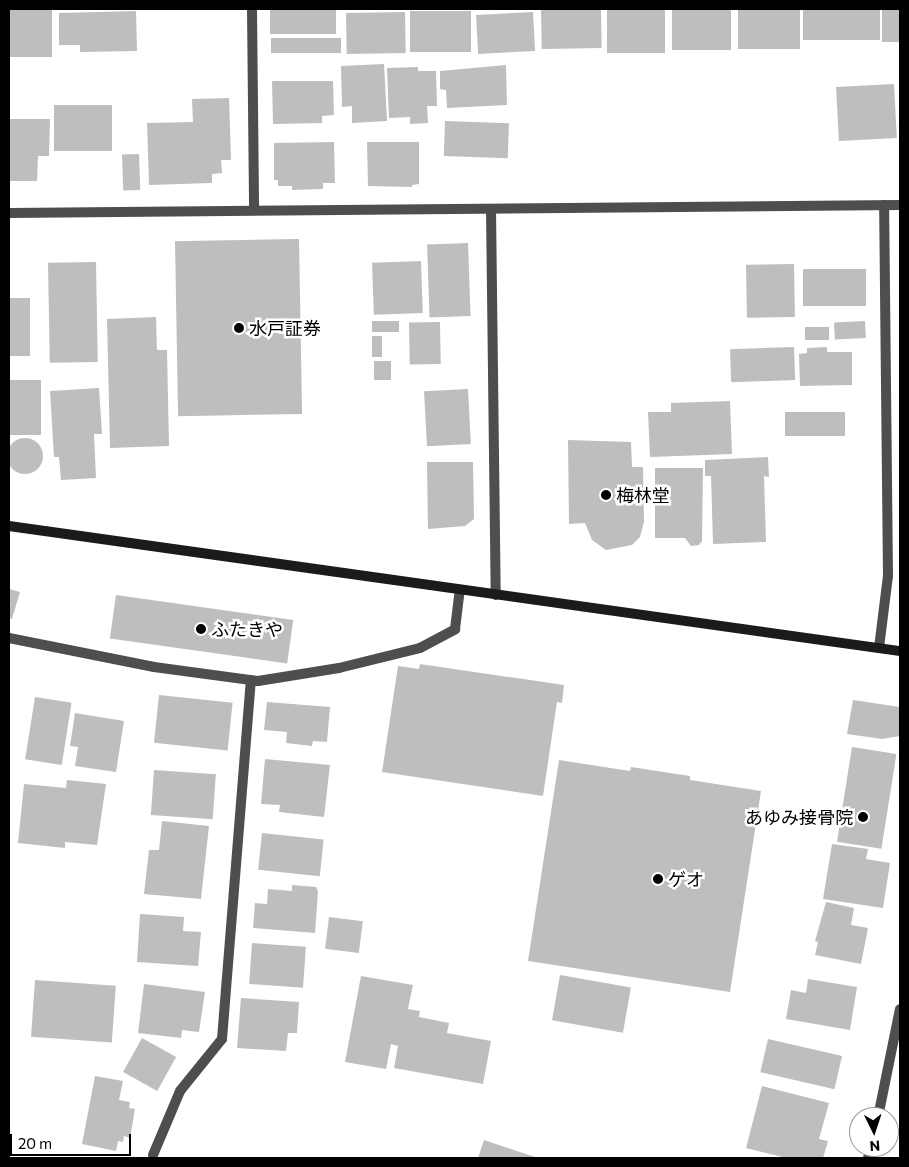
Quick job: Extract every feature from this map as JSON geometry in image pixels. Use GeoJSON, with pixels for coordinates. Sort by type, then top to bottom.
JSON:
{"type":"FeatureCollection","features":[{"type":"Feature","properties":{"kind":"street"},"geometry":{"type":"LineString","coordinates":[[252,9],[254,210]]}},
{"type":"Feature","properties":{"kind":"street"},"geometry":{"type":"LineString","coordinates":[[879,648],[888,576],[884,205]]}},
{"type":"Feature","properties":{"kind":"street"},"geometry":{"type":"LineString","coordinates":[[9,213],[900,205]]}},
{"type":"Feature","properties":{"kind":"street"},"geometry":{"type":"LineString","coordinates":[[491,209],[496,595]]}},
{"type":"Feature","properties":{"kind":"street"},"geometry":{"type":"LineString","coordinates":[[9,526],[900,651]]}},
{"type":"Feature","properties":{"kind":"street"},"geometry":{"type":"LineString","coordinates":[[9,638],[154,667],[251,680],[339,668],[420,648],[455,629],[460,590]]}},
{"type":"Feature","properties":{"kind":"street"},"geometry":{"type":"LineString","coordinates":[[153,1155],[180,1091],[222,1039],[251,680]]}},
{"type":"Feature","properties":{"kind":"street"},"geometry":{"type":"LineString","coordinates":[[880,1107],[900,1009]]}},
{"type":"Feature","properties":{"kind":"building"},"geometry":{"type":"Polygon","coordinates":[[[9,9],[52,9],[52,57],[9,57],[9,9]]]}},
{"type":"Feature","properties":{"kind":"building"},"geometry":{"type":"Polygon","coordinates":[[[270,9],[336,9],[336,34],[270,34],[270,9]]]}},
{"type":"Feature","properties":{"kind":"building"},"geometry":{"type":"Polygon","coordinates":[[[601,9],[602,48],[542,49],[541,10],[601,9]]]}},
{"type":"Feature","properties":{"kind":"building"},"geometry":{"type":"Polygon","coordinates":[[[607,9],[665,9],[665,53],[607,53],[607,9]]]}},
{"type":"Feature","properties":{"kind":"building"},"geometry":{"type":"Polygon","coordinates":[[[672,9],[731,9],[731,50],[672,50],[672,9]]]}},
{"type":"Feature","properties":{"kind":"building"},"geometry":{"type":"Polygon","coordinates":[[[738,9],[800,9],[800,49],[738,49],[738,9]]]}},
{"type":"Feature","properties":{"kind":"building"},"geometry":{"type":"Polygon","coordinates":[[[803,9],[880,9],[880,40],[803,40],[803,9]]]}},
{"type":"Feature","properties":{"kind":"building"},"geometry":{"type":"Polygon","coordinates":[[[882,9],[900,9],[900,42],[882,42],[882,9]]]}},
{"type":"Feature","properties":{"kind":"building"},"geometry":{"type":"Polygon","coordinates":[[[136,11],[137,51],[80,52],[80,45],[59,45],[59,13],[136,11]]]}},
{"type":"Feature","properties":{"kind":"building"},"geometry":{"type":"Polygon","coordinates":[[[410,11],[471,11],[471,52],[410,52],[410,11]]]}},
{"type":"Feature","properties":{"kind":"building"},"geometry":{"type":"Polygon","coordinates":[[[405,12],[406,53],[347,54],[346,13],[405,12]]]}},
{"type":"Feature","properties":{"kind":"building"},"geometry":{"type":"Polygon","coordinates":[[[533,12],[535,51],[478,54],[476,15],[533,12]]]}},
{"type":"Feature","properties":{"kind":"building"},"geometry":{"type":"Polygon","coordinates":[[[271,38],[341,38],[341,53],[271,53],[271,38]]]}},
{"type":"Feature","properties":{"kind":"building"},"geometry":{"type":"Polygon","coordinates":[[[384,64],[387,121],[352,123],[352,106],[342,107],[341,66],[384,64]]]}},
{"type":"Feature","properties":{"kind":"building"},"geometry":{"type":"Polygon","coordinates":[[[506,65],[507,105],[447,108],[446,90],[440,89],[440,71],[506,65]]]}},
{"type":"Feature","properties":{"kind":"building"},"geometry":{"type":"Polygon","coordinates":[[[418,67],[418,71],[436,71],[437,106],[427,106],[428,123],[410,124],[410,117],[389,118],[387,68],[418,67]]]}},
{"type":"Feature","properties":{"kind":"building"},"geometry":{"type":"Polygon","coordinates":[[[272,81],[333,81],[334,115],[322,116],[322,123],[273,124],[272,81]]]}},
{"type":"Feature","properties":{"kind":"building"},"geometry":{"type":"Polygon","coordinates":[[[894,84],[897,138],[839,141],[836,87],[894,84]]]}},
{"type":"Feature","properties":{"kind":"building"},"geometry":{"type":"Polygon","coordinates":[[[229,98],[231,160],[221,160],[222,173],[212,174],[212,183],[149,185],[147,123],[193,122],[192,99],[229,98]]]}},
{"type":"Feature","properties":{"kind":"building"},"geometry":{"type":"Polygon","coordinates":[[[54,105],[112,105],[112,151],[54,151],[54,105]]]}},
{"type":"Feature","properties":{"kind":"building"},"geometry":{"type":"Polygon","coordinates":[[[9,119],[50,119],[49,156],[38,156],[37,181],[9,181],[9,119]]]}},
{"type":"Feature","properties":{"kind":"building"},"geometry":{"type":"Polygon","coordinates":[[[445,121],[509,123],[508,158],[444,156],[445,121]]]}},
{"type":"Feature","properties":{"kind":"building"},"geometry":{"type":"Polygon","coordinates":[[[334,142],[335,183],[323,183],[323,189],[292,190],[292,186],[278,186],[278,180],[274,180],[274,143],[334,142]]]}},
{"type":"Feature","properties":{"kind":"building"},"geometry":{"type":"Polygon","coordinates":[[[367,142],[419,142],[419,184],[412,185],[412,187],[368,186],[367,142]]]}},
{"type":"Feature","properties":{"kind":"building"},"geometry":{"type":"Polygon","coordinates":[[[139,154],[140,190],[123,191],[122,155],[139,154]]]}},
{"type":"Feature","properties":{"kind":"building","name":"水戸証券"},"geometry":{"type":"Polygon","coordinates":[[[299,239],[302,414],[178,416],[175,241],[299,239]]]}},
{"type":"Feature","properties":{"kind":"building"},"geometry":{"type":"Polygon","coordinates":[[[468,243],[471,316],[430,317],[427,244],[468,243]]]}},
{"type":"Feature","properties":{"kind":"building"},"geometry":{"type":"Polygon","coordinates":[[[421,261],[423,313],[374,315],[372,263],[421,261]]]}},
{"type":"Feature","properties":{"kind":"building"},"geometry":{"type":"Polygon","coordinates":[[[96,262],[98,362],[50,363],[48,263],[96,262]]]}},
{"type":"Feature","properties":{"kind":"building"},"geometry":{"type":"Polygon","coordinates":[[[794,264],[795,317],[747,318],[746,265],[794,264]]]}},
{"type":"Feature","properties":{"kind":"building"},"geometry":{"type":"Polygon","coordinates":[[[803,269],[866,269],[866,306],[803,306],[803,269]]]}},
{"type":"Feature","properties":{"kind":"building"},"geometry":{"type":"Polygon","coordinates":[[[9,298],[30,298],[30,356],[9,356],[9,298]]]}},
{"type":"Feature","properties":{"kind":"building"},"geometry":{"type":"Polygon","coordinates":[[[156,317],[157,350],[167,350],[169,446],[110,448],[107,319],[156,317]]]}},
{"type":"Feature","properties":{"kind":"building"},"geometry":{"type":"Polygon","coordinates":[[[372,321],[399,321],[399,332],[372,332],[372,321]]]}},
{"type":"Feature","properties":{"kind":"building"},"geometry":{"type":"Polygon","coordinates":[[[865,321],[866,338],[835,340],[834,323],[865,321]]]}},
{"type":"Feature","properties":{"kind":"building"},"geometry":{"type":"Polygon","coordinates":[[[440,322],[441,364],[410,365],[409,323],[440,322]]]}},
{"type":"Feature","properties":{"kind":"building"},"geometry":{"type":"Polygon","coordinates":[[[805,327],[829,327],[829,340],[805,340],[805,327]]]}},
{"type":"Feature","properties":{"kind":"building"},"geometry":{"type":"Polygon","coordinates":[[[372,336],[382,336],[382,357],[372,357],[372,336]]]}},
{"type":"Feature","properties":{"kind":"building"},"geometry":{"type":"Polygon","coordinates":[[[794,347],[795,380],[731,382],[730,349],[794,347]]]}},
{"type":"Feature","properties":{"kind":"building"},"geometry":{"type":"Polygon","coordinates":[[[827,347],[827,352],[852,352],[852,385],[800,386],[799,354],[807,353],[807,348],[827,347]]]}},
{"type":"Feature","properties":{"kind":"building"},"geometry":{"type":"Polygon","coordinates":[[[374,361],[391,361],[391,380],[374,380],[374,361]]]}},
{"type":"Feature","properties":{"kind":"building"},"geometry":{"type":"Polygon","coordinates":[[[9,380],[41,380],[41,435],[9,435],[9,380]]]}},
{"type":"Feature","properties":{"kind":"building"},"geometry":{"type":"Polygon","coordinates":[[[99,388],[102,434],[94,434],[96,478],[61,480],[59,457],[54,457],[50,391],[99,388]]]}},
{"type":"Feature","properties":{"kind":"building"},"geometry":{"type":"Polygon","coordinates":[[[468,389],[471,444],[427,446],[424,391],[468,389]]]}},
{"type":"Feature","properties":{"kind":"building"},"geometry":{"type":"Polygon","coordinates":[[[730,401],[732,454],[650,457],[648,412],[671,412],[671,403],[730,401]]]}},
{"type":"Feature","properties":{"kind":"building"},"geometry":{"type":"Polygon","coordinates":[[[785,412],[845,412],[845,436],[785,436],[785,412]]]}},
{"type":"Feature","properties":{"kind":"building"},"geometry":{"type":"Polygon","coordinates":[[[25,438],[32,439],[38,443],[42,449],[42,463],[38,469],[32,473],[25,474],[18,473],[12,469],[8,463],[7,456],[8,449],[12,443],[18,439],[25,438]]]}},
{"type":"Feature","properties":{"kind":"building","name":"梅林堂"},"geometry":{"type":"Polygon","coordinates":[[[568,440],[631,442],[632,467],[643,467],[644,522],[640,537],[632,545],[606,550],[592,540],[585,523],[569,524],[568,440]]]}},
{"type":"Feature","properties":{"kind":"building"},"geometry":{"type":"Polygon","coordinates":[[[768,457],[769,477],[764,476],[766,542],[713,544],[711,476],[705,476],[705,460],[768,457]]]}},
{"type":"Feature","properties":{"kind":"building"},"geometry":{"type":"Polygon","coordinates":[[[427,462],[473,462],[474,519],[465,526],[428,529],[427,462]]]}},
{"type":"Feature","properties":{"kind":"building"},"geometry":{"type":"Polygon","coordinates":[[[655,468],[703,468],[702,541],[699,545],[691,546],[685,538],[655,538],[655,468]]]}},
{"type":"Feature","properties":{"kind":"building"},"geometry":{"type":"Polygon","coordinates":[[[9,589],[20,592],[12,619],[9,618],[9,589]]]}},
{"type":"Feature","properties":{"kind":"building","name":"ふたきや"},"geometry":{"type":"Polygon","coordinates":[[[116,595],[293,620],[287,663],[110,639],[116,595]]]}},
{"type":"Feature","properties":{"kind":"building"},"geometry":{"type":"Polygon","coordinates":[[[420,664],[564,685],[562,703],[557,702],[543,796],[382,772],[398,666],[419,669],[420,664]]]}},
{"type":"Feature","properties":{"kind":"building"},"geometry":{"type":"Polygon","coordinates":[[[159,695],[233,703],[228,750],[154,743],[159,695]]]}},
{"type":"Feature","properties":{"kind":"building"},"geometry":{"type":"Polygon","coordinates":[[[35,697],[72,703],[62,765],[25,759],[35,697]]]}},
{"type":"Feature","properties":{"kind":"building"},"geometry":{"type":"Polygon","coordinates":[[[853,700],[900,707],[900,736],[882,739],[847,734],[853,700]]]}},
{"type":"Feature","properties":{"kind":"building"},"geometry":{"type":"Polygon","coordinates":[[[267,702],[330,707],[327,742],[313,741],[312,746],[286,743],[287,732],[264,730],[267,702]]]}},
{"type":"Feature","properties":{"kind":"building"},"geometry":{"type":"Polygon","coordinates":[[[75,713],[124,721],[116,772],[75,766],[78,747],[70,746],[75,713]]]}},
{"type":"Feature","properties":{"kind":"building","name":"あゆみ接骨院"},"geometry":{"type":"Polygon","coordinates":[[[852,747],[896,754],[881,849],[837,842],[852,747]]]}},
{"type":"Feature","properties":{"kind":"building"},"geometry":{"type":"Polygon","coordinates":[[[265,759],[330,765],[324,817],[279,812],[280,805],[261,804],[265,759]]]}},
{"type":"Feature","properties":{"kind":"building"},"geometry":{"type":"Polygon","coordinates":[[[559,760],[630,771],[631,767],[690,776],[690,780],[761,791],[730,992],[528,961],[559,760]]]}},
{"type":"Feature","properties":{"kind":"building"},"geometry":{"type":"Polygon","coordinates":[[[154,770],[216,774],[213,819],[151,815],[154,770]]]}},
{"type":"Feature","properties":{"kind":"building"},"geometry":{"type":"Polygon","coordinates":[[[67,780],[106,784],[97,845],[65,842],[65,848],[18,843],[24,784],[66,788],[67,780]]]}},
{"type":"Feature","properties":{"kind":"building"},"geometry":{"type":"Polygon","coordinates":[[[162,821],[209,826],[201,899],[144,894],[149,850],[159,850],[162,821]]]}},
{"type":"Feature","properties":{"kind":"building"},"geometry":{"type":"Polygon","coordinates":[[[262,833],[324,839],[320,876],[258,870],[262,833]]]}},
{"type":"Feature","properties":{"kind":"building"},"geometry":{"type":"Polygon","coordinates":[[[832,844],[868,849],[866,859],[890,863],[883,908],[823,899],[832,844]]]}},
{"type":"Feature","properties":{"kind":"building"},"geometry":{"type":"Polygon","coordinates":[[[292,885],[316,887],[318,891],[315,933],[253,928],[255,903],[267,904],[268,889],[292,891],[292,885]]]}},
{"type":"Feature","properties":{"kind":"building"},"geometry":{"type":"Polygon","coordinates":[[[826,902],[854,908],[851,925],[868,928],[861,964],[815,955],[818,942],[815,941],[826,902]]]}},
{"type":"Feature","properties":{"kind":"building"},"geometry":{"type":"Polygon","coordinates":[[[140,914],[184,917],[183,931],[201,932],[198,966],[137,962],[140,914]]]}},
{"type":"Feature","properties":{"kind":"building"},"geometry":{"type":"Polygon","coordinates":[[[329,917],[363,921],[359,953],[325,949],[329,917]]]}},
{"type":"Feature","properties":{"kind":"building"},"geometry":{"type":"Polygon","coordinates":[[[252,943],[306,947],[303,988],[249,984],[252,943]]]}},
{"type":"Feature","properties":{"kind":"building"},"geometry":{"type":"Polygon","coordinates":[[[560,975],[631,988],[623,1033],[552,1020],[560,975]]]}},
{"type":"Feature","properties":{"kind":"building"},"geometry":{"type":"Polygon","coordinates":[[[361,976],[413,985],[408,1009],[420,1011],[419,1017],[449,1023],[447,1033],[491,1041],[483,1084],[394,1068],[398,1046],[391,1044],[386,1069],[345,1062],[361,976]]]}},
{"type":"Feature","properties":{"kind":"building"},"geometry":{"type":"Polygon","coordinates":[[[808,979],[857,987],[850,1030],[786,1019],[791,990],[806,993],[808,979]]]}},
{"type":"Feature","properties":{"kind":"building"},"geometry":{"type":"Polygon","coordinates":[[[35,980],[116,986],[112,1043],[31,1037],[35,980]]]}},
{"type":"Feature","properties":{"kind":"building"},"geometry":{"type":"Polygon","coordinates":[[[144,984],[205,992],[199,1032],[182,1030],[181,1038],[138,1033],[144,984]]]}},
{"type":"Feature","properties":{"kind":"building"},"geometry":{"type":"Polygon","coordinates":[[[241,998],[299,1002],[297,1033],[288,1033],[286,1051],[237,1048],[241,998]]]}},
{"type":"Feature","properties":{"kind":"building"},"geometry":{"type":"Polygon","coordinates":[[[142,1038],[176,1057],[157,1091],[123,1072],[142,1038]]]}},
{"type":"Feature","properties":{"kind":"building"},"geometry":{"type":"Polygon","coordinates":[[[768,1039],[842,1056],[834,1089],[760,1072],[768,1039]]]}},
{"type":"Feature","properties":{"kind":"building"},"geometry":{"type":"Polygon","coordinates":[[[95,1076],[123,1081],[119,1100],[130,1102],[129,1108],[135,1109],[130,1138],[124,1136],[123,1142],[118,1141],[116,1151],[82,1144],[95,1076]]]}},
{"type":"Feature","properties":{"kind":"building"},"geometry":{"type":"Polygon","coordinates":[[[762,1086],[829,1103],[819,1139],[828,1141],[823,1158],[787,1158],[746,1148],[762,1086]]]}},
{"type":"Feature","properties":{"kind":"building"},"geometry":{"type":"Polygon","coordinates":[[[484,1140],[538,1158],[478,1158],[484,1140]]]}},
{"type":"Feature","properties":{"kind":"place","name":"水戸証券"},"geometry":{"type":"Point","coordinates":[239,328]}},
{"type":"Feature","properties":{"kind":"place","name":"梅林堂"},"geometry":{"type":"Point","coordinates":[606,495]}},
{"type":"Feature","properties":{"kind":"place","name":"ふたきや"},"geometry":{"type":"Point","coordinates":[201,629]}},
{"type":"Feature","properties":{"kind":"place","name":"あゆみ接骨院"},"geometry":{"type":"Point","coordinates":[863,817]}},
{"type":"Feature","properties":{"kind":"place","name":"ゲオ"},"geometry":{"type":"Point","coordinates":[658,879]}}]}
